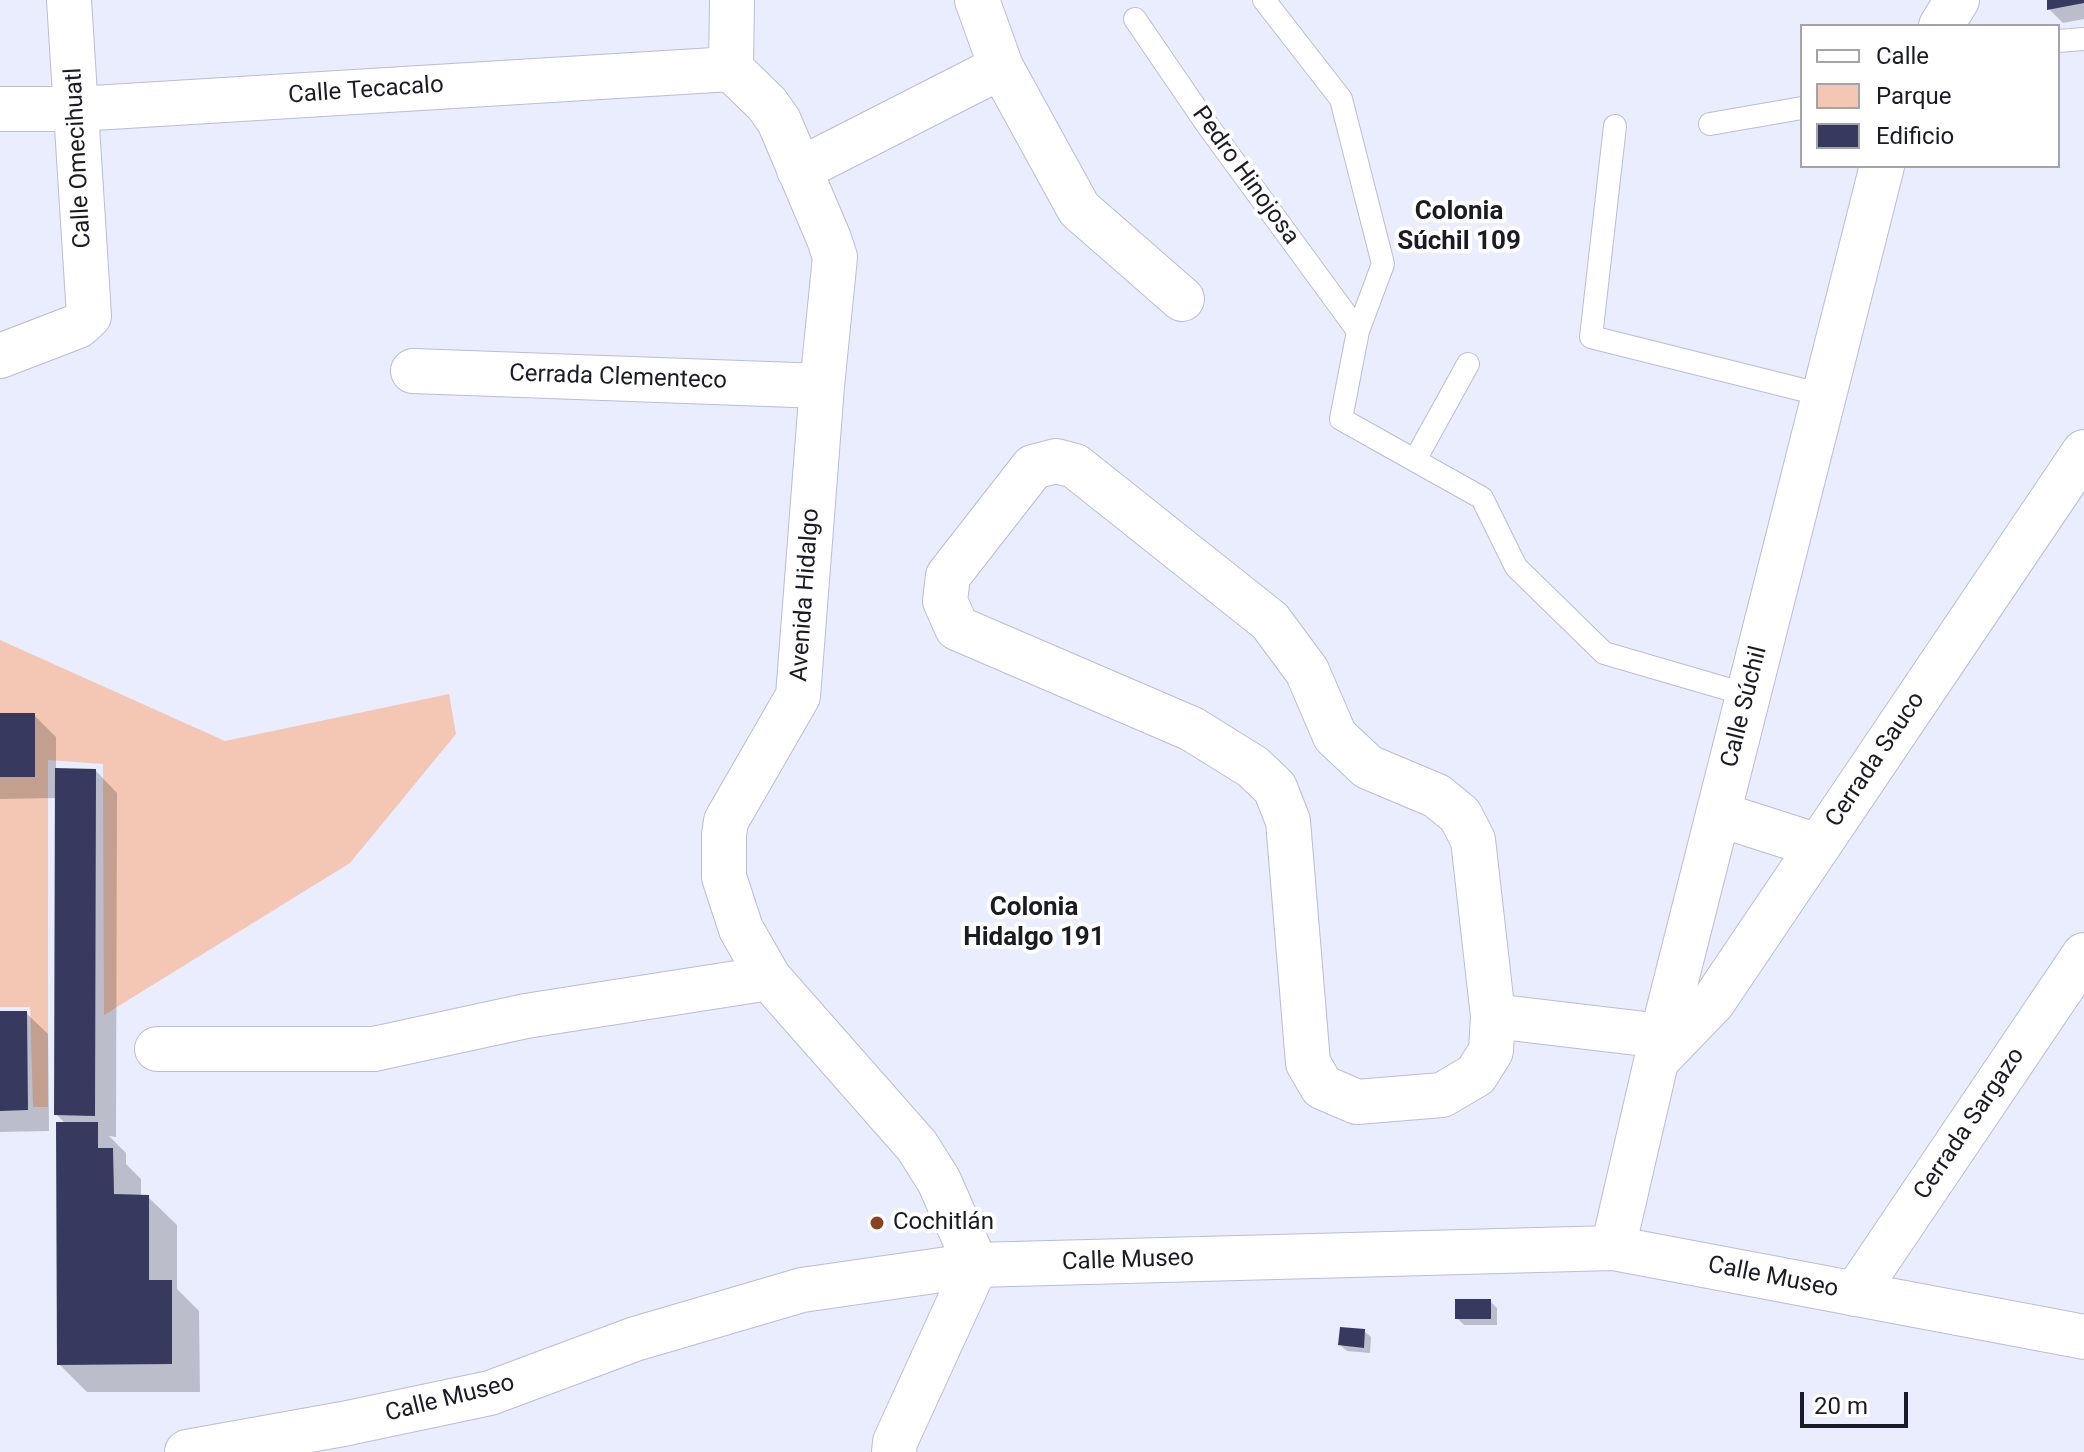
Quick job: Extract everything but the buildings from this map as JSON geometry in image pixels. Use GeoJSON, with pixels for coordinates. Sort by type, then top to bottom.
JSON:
{"type":"FeatureCollection","features":[{"type":"Feature","properties":{"kind":"street","name":"Calle Omecihuatl"},"geometry":{"type":"LineString","coordinates":[[0,356],[78,326],[89,316],[69,0]]}},
{"type":"Feature","properties":{"kind":"street"},"geometry":{"type":"LineString","coordinates":[[731,69],[732,0]]}},
{"type":"Feature","properties":{"kind":"street"},"geometry":{"type":"LineString","coordinates":[[977,0],[1001,67],[1079,209],[1182,299]]}},
{"type":"Feature","properties":{"kind":"street"},"geometry":{"type":"LineString","coordinates":[[1942,24],[1957,0]]}},
{"type":"Feature","properties":{"kind":"street"},"geometry":{"type":"LineString","coordinates":[[799,170],[1001,67]]}},
{"type":"Feature","properties":{"kind":"street","name":"Calle Tecacalo"},"geometry":{"type":"LineString","coordinates":[[0,109],[77,109],[731,69]]}},
{"type":"Feature","properties":{"kind":"street","name":"Avenida Hidalgo"},"geometry":{"type":"LineString","coordinates":[[731,69],[767,104],[779,121],[835,257],[798,696],[726,821],[724,877],[741,929],[769,978],[917,1146],[939,1181],[976,1265]]}},
{"type":"Feature","properties":{"kind":"street","name":"Calle Súchil"},"geometry":{"type":"LineString","coordinates":[[1613,1248],[1718,814],[1881,168]]}},
{"type":"Feature","properties":{"kind":"street","name":"Cerrada Clementeco"},"geometry":{"type":"LineString","coordinates":[[413,371],[822,386]]}},
{"type":"Feature","properties":{"kind":"street","name":"Cerrada Sauco"},"geometry":{"type":"LineString","coordinates":[[1660,1048],[1713,1002],[2084,452]]}},
{"type":"Feature","properties":{"kind":"street"},"geometry":{"type":"LineString","coordinates":[[1056,461],[1075,466],[1270,621],[1307,671],[1335,736],[1368,767],[1437,796],[1460,815],[1473,840],[1493,1016],[1491,1051],[1484,1063],[1476,1075],[1442,1095],[1357,1102],[1322,1087],[1308,1063],[1288,821],[1275,788],[1253,767],[1192,729],[957,628],[945,601],[948,576],[1033,467],[1056,461]]}},
{"type":"Feature","properties":{"kind":"street"},"geometry":{"type":"LineString","coordinates":[[1718,814],[1818,846]]}},
{"type":"Feature","properties":{"kind":"street","name":"Cerrada Sargazo"},"geometry":{"type":"LineString","coordinates":[[1855,1294],[2084,955]]}},
{"type":"Feature","properties":{"kind":"street"},"geometry":{"type":"LineString","coordinates":[[157,1049],[374,1049],[526,1016],[769,978]]}},
{"type":"Feature","properties":{"kind":"street"},"geometry":{"type":"LineString","coordinates":[[1493,1016],[1660,1048]]}},
{"type":"Feature","properties":{"kind":"street","name":"Calle Museo"},"geometry":{"type":"LineString","coordinates":[[187,1452],[490,1393],[635,1339],[802,1290],[976,1265],[1613,1248],[2084,1337]]}},
{"type":"Feature","properties":{"kind":"street"},"geometry":{"type":"LineString","coordinates":[[894,1452],[895,1442],[976,1265]]}},
{"type":"Feature","properties":{"kind":"lane"},"geometry":{"type":"LineString","coordinates":[[1264,0],[1341,99],[1383,264],[1358,331],[1341,419],[1482,498],[1516,567],[1604,653],[1748,695]]}},
{"type":"Feature","properties":{"kind":"lane","name":"Pedro Hinojosa"},"geometry":{"type":"LineString","coordinates":[[1135,19],[1208,126],[1358,331]]}},
{"type":"Feature","properties":{"kind":"lane"},"geometry":{"type":"LineString","coordinates":[[2060,41],[2084,39]]}},
{"type":"Feature","properties":{"kind":"lane"},"geometry":{"type":"LineString","coordinates":[[1710,124],[1800,108]]}},
{"type":"Feature","properties":{"kind":"lane"},"geometry":{"type":"LineString","coordinates":[[1615,126],[1591,337],[1823,395]]}},
{"type":"Feature","properties":{"kind":"lane"},"geometry":{"type":"LineString","coordinates":[[1415,460],[1468,364]]}},
{"type":"Feature","properties":{"kind":"green space"},"geometry":{"type":"Polygon","coordinates":[[[0,640],[225,741],[449,694],[456,734],[350,863],[104,1015],[103,764],[48,760],[48,1107],[33,1107],[30,1007],[0,1007],[0,640]]]}},
{"type":"Feature","properties":{"kind":"place","name":"Cochitlán"},"geometry":{"type":"Point","coordinates":[877,1223]}},
{"type":"Feature","properties":{"kind":"district","name":"Colonia Súchil 109"},"geometry":{"type":"Point","coordinates":[1459,227]}},
{"type":"Feature","properties":{"kind":"district","name":"Colonia Hidalgo 191"},"geometry":{"type":"Point","coordinates":[1034,923]}}]}
